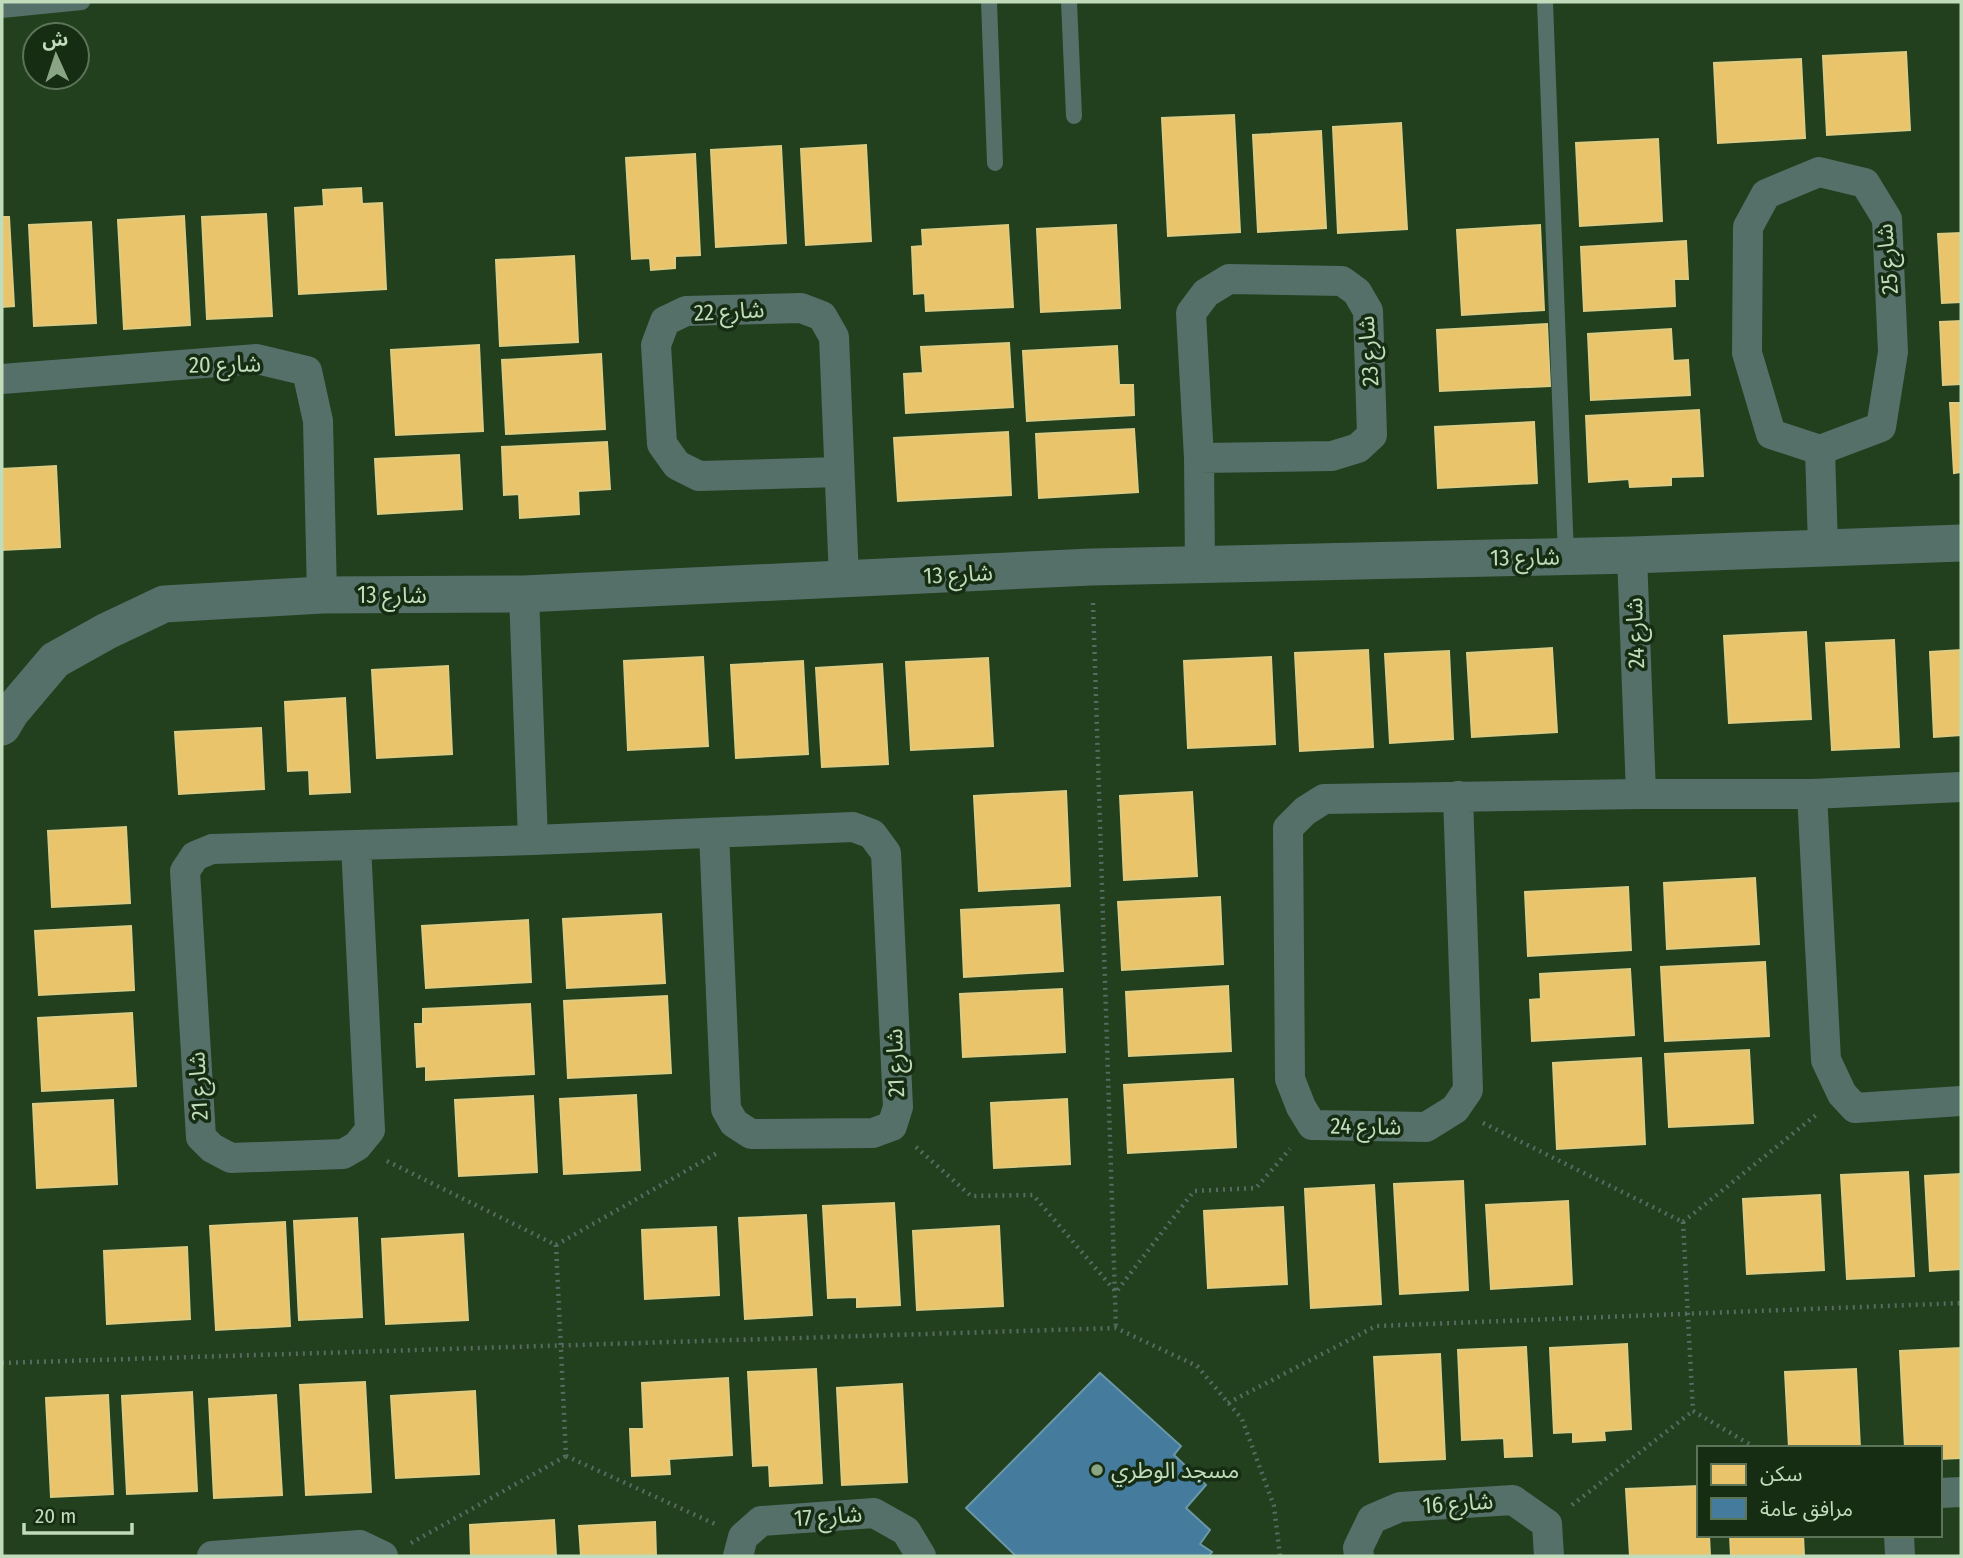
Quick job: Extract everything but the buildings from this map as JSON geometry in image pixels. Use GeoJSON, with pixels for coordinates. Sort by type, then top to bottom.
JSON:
{"type":"FeatureCollection","features":[{"type":"Feature","properties":{"kind":"street","name":"شارع 25"},"geometry":{"type":"LineString","coordinates":[[1819,172],[1866,183],[1887,219],[1893,352],[1881,427],[1820,450],[1770,434],[1747,353],[1748,227],[1766,194],[1819,172]]}},
{"type":"Feature","properties":{"kind":"street","name":"23 شارع"},"geometry":{"type":"LineString","coordinates":[[1199,458],[1332,456],[1358,448],[1372,435],[1368,311],[1357,292],[1342,281],[1229,279],[1206,293],[1191,313],[1199,458],[1200,564]]}},
{"type":"Feature","properties":{"kind":"street","name":"شارع 22"},"geometry":{"type":"LineString","coordinates":[[839,472],[699,476],[677,465],[662,444],[656,345],[665,321],[686,311],[801,308],[822,316],[834,337],[844,579]]}},
{"type":"Feature","properties":{"kind":"street","name":"شارع 20"},"geometry":{"type":"LineString","coordinates":[[2,379],[257,359],[306,371],[318,421],[323,595]]}},
{"type":"Feature","properties":{"kind":"street"},"geometry":{"type":"LineString","coordinates":[[1820,450],[1823,547]]}},
{"type":"Feature","properties":{"kind":"street","name":"شارع 13"},"geometry":{"type":"LineString","coordinates":[[2,727],[11,712],[55,660],[164,604],[323,595],[524,594],[1091,567],[1632,555],[1961,543]]}},
{"type":"Feature","properties":{"kind":"street","name":"شارع 24"},"geometry":{"type":"LineString","coordinates":[[1632,555],[1640,794]]}},
{"type":"Feature","properties":{"kind":"street"},"geometry":{"type":"LineString","coordinates":[[524,594],[533,840]]}},
{"type":"Feature","properties":{"kind":"street","name":"شارع 24"},"geometry":{"type":"LineString","coordinates":[[1455,1109],[1426,1127],[1312,1125],[1301,1107],[1290,1079],[1288,828],[1305,811],[1325,799],[1812,794],[1961,787]]}},
{"type":"Feature","properties":{"kind":"street"},"geometry":{"type":"LineString","coordinates":[[1812,794],[1826,1060],[1842,1094],[1855,1108],[1961,1101]]}},
{"type":"Feature","properties":{"kind":"street"},"geometry":{"type":"LineString","coordinates":[[1455,1109],[1468,1090],[1458,796]]}},
{"type":"Feature","properties":{"kind":"street","name":"شارع 21"},"geometry":{"type":"LineString","coordinates":[[357,1146],[343,1154],[231,1158],[212,1148],[201,1137],[185,871],[195,856],[212,849],[853,827],[872,834],[887,853],[898,1107],[892,1126],[873,1132],[751,1134]]}},
{"type":"Feature","properties":{"kind":"street"},"geometry":{"type":"LineString","coordinates":[[714,833],[726,1109],[734,1124],[751,1134]]}},
{"type":"Feature","properties":{"kind":"street"},"geometry":{"type":"LineString","coordinates":[[356,845],[370,1130],[357,1146]]}},
{"type":"Feature","properties":{"kind":"street"},"geometry":{"type":"LineString","coordinates":[[1942,1493],[1961,1492]]}},
{"type":"Feature","properties":{"kind":"street","name":"شارع 16"},"geometry":{"type":"LineString","coordinates":[[1359,1556],[1359,1548],[1372,1519],[1400,1507],[1513,1500],[1547,1524]]}},
{"type":"Feature","properties":{"kind":"street","name":"شارع 17"},"geometry":{"type":"LineString","coordinates":[[740,1547],[761,1521],[874,1513],[906,1531],[921,1556]]}},
{"type":"Feature","properties":{"kind":"street"},"geometry":{"type":"LineString","coordinates":[[1547,1524],[1549,1556]]}},
{"type":"Feature","properties":{"kind":"street"},"geometry":{"type":"LineString","coordinates":[[1899,1537],[1900,1556]]}},
{"type":"Feature","properties":{"kind":"street"},"geometry":{"type":"LineString","coordinates":[[212,1556],[360,1545],[383,1556]]}},
{"type":"Feature","properties":{"kind":"lane"},"geometry":{"type":"LineString","coordinates":[[2,10],[82,2]]}},
{"type":"Feature","properties":{"kind":"lane"},"geometry":{"type":"LineString","coordinates":[[989,2],[995,163]]}},
{"type":"Feature","properties":{"kind":"lane"},"geometry":{"type":"LineString","coordinates":[[1069,2],[1074,116]]}},
{"type":"Feature","properties":{"kind":"lane"},"geometry":{"type":"LineString","coordinates":[[1545,2],[1566,556]]}},
{"type":"Feature","properties":{"kind":"path"},"geometry":{"type":"LineString","coordinates":[[1091,567],[1116,1328]]}},
{"type":"Feature","properties":{"kind":"path"},"geometry":{"type":"LineString","coordinates":[[1683,1222],[1842,1094]]}},
{"type":"Feature","properties":{"kind":"path"},"geometry":{"type":"LineString","coordinates":[[1455,1109],[1683,1222]]}},
{"type":"Feature","properties":{"kind":"path"},"geometry":{"type":"LineString","coordinates":[[1116,1292],[1194,1191],[1256,1188],[1312,1125]]}},
{"type":"Feature","properties":{"kind":"path"},"geometry":{"type":"LineString","coordinates":[[892,1126],[971,1196],[1033,1195],[1116,1292]]}},
{"type":"Feature","properties":{"kind":"path"},"geometry":{"type":"LineString","coordinates":[[556,1245],[751,1134]]}},
{"type":"Feature","properties":{"kind":"path"},"geometry":{"type":"LineString","coordinates":[[357,1146],[556,1245]]}},
{"type":"Feature","properties":{"kind":"path"},"geometry":{"type":"LineString","coordinates":[[1683,1222],[1693,1411]]}},
{"type":"Feature","properties":{"kind":"path"},"geometry":{"type":"LineString","coordinates":[[556,1245],[566,1456]]}},
{"type":"Feature","properties":{"kind":"path"},"geometry":{"type":"LineString","coordinates":[[1228,1403],[1376,1325],[1961,1303]]}},
{"type":"Feature","properties":{"kind":"path"},"geometry":{"type":"LineString","coordinates":[[2,1363],[1116,1328],[1197,1366],[1242,1419],[1274,1506],[1280,1556]]}},
{"type":"Feature","properties":{"kind":"path"},"geometry":{"type":"LineString","coordinates":[[1693,1411],[1753,1446]]}},
{"type":"Feature","properties":{"kind":"path"},"geometry":{"type":"LineString","coordinates":[[1547,1524],[1693,1411]]}},
{"type":"Feature","properties":{"kind":"path"},"geometry":{"type":"LineString","coordinates":[[410,1543],[566,1456]]}},
{"type":"Feature","properties":{"kind":"path"},"geometry":{"type":"LineString","coordinates":[[566,1456],[740,1547]]}},
{"type":"Feature","properties":{"kind":"place","name":"مسجد الوطري"},"geometry":{"type":"Point","coordinates":[1097,1470]}}]}
